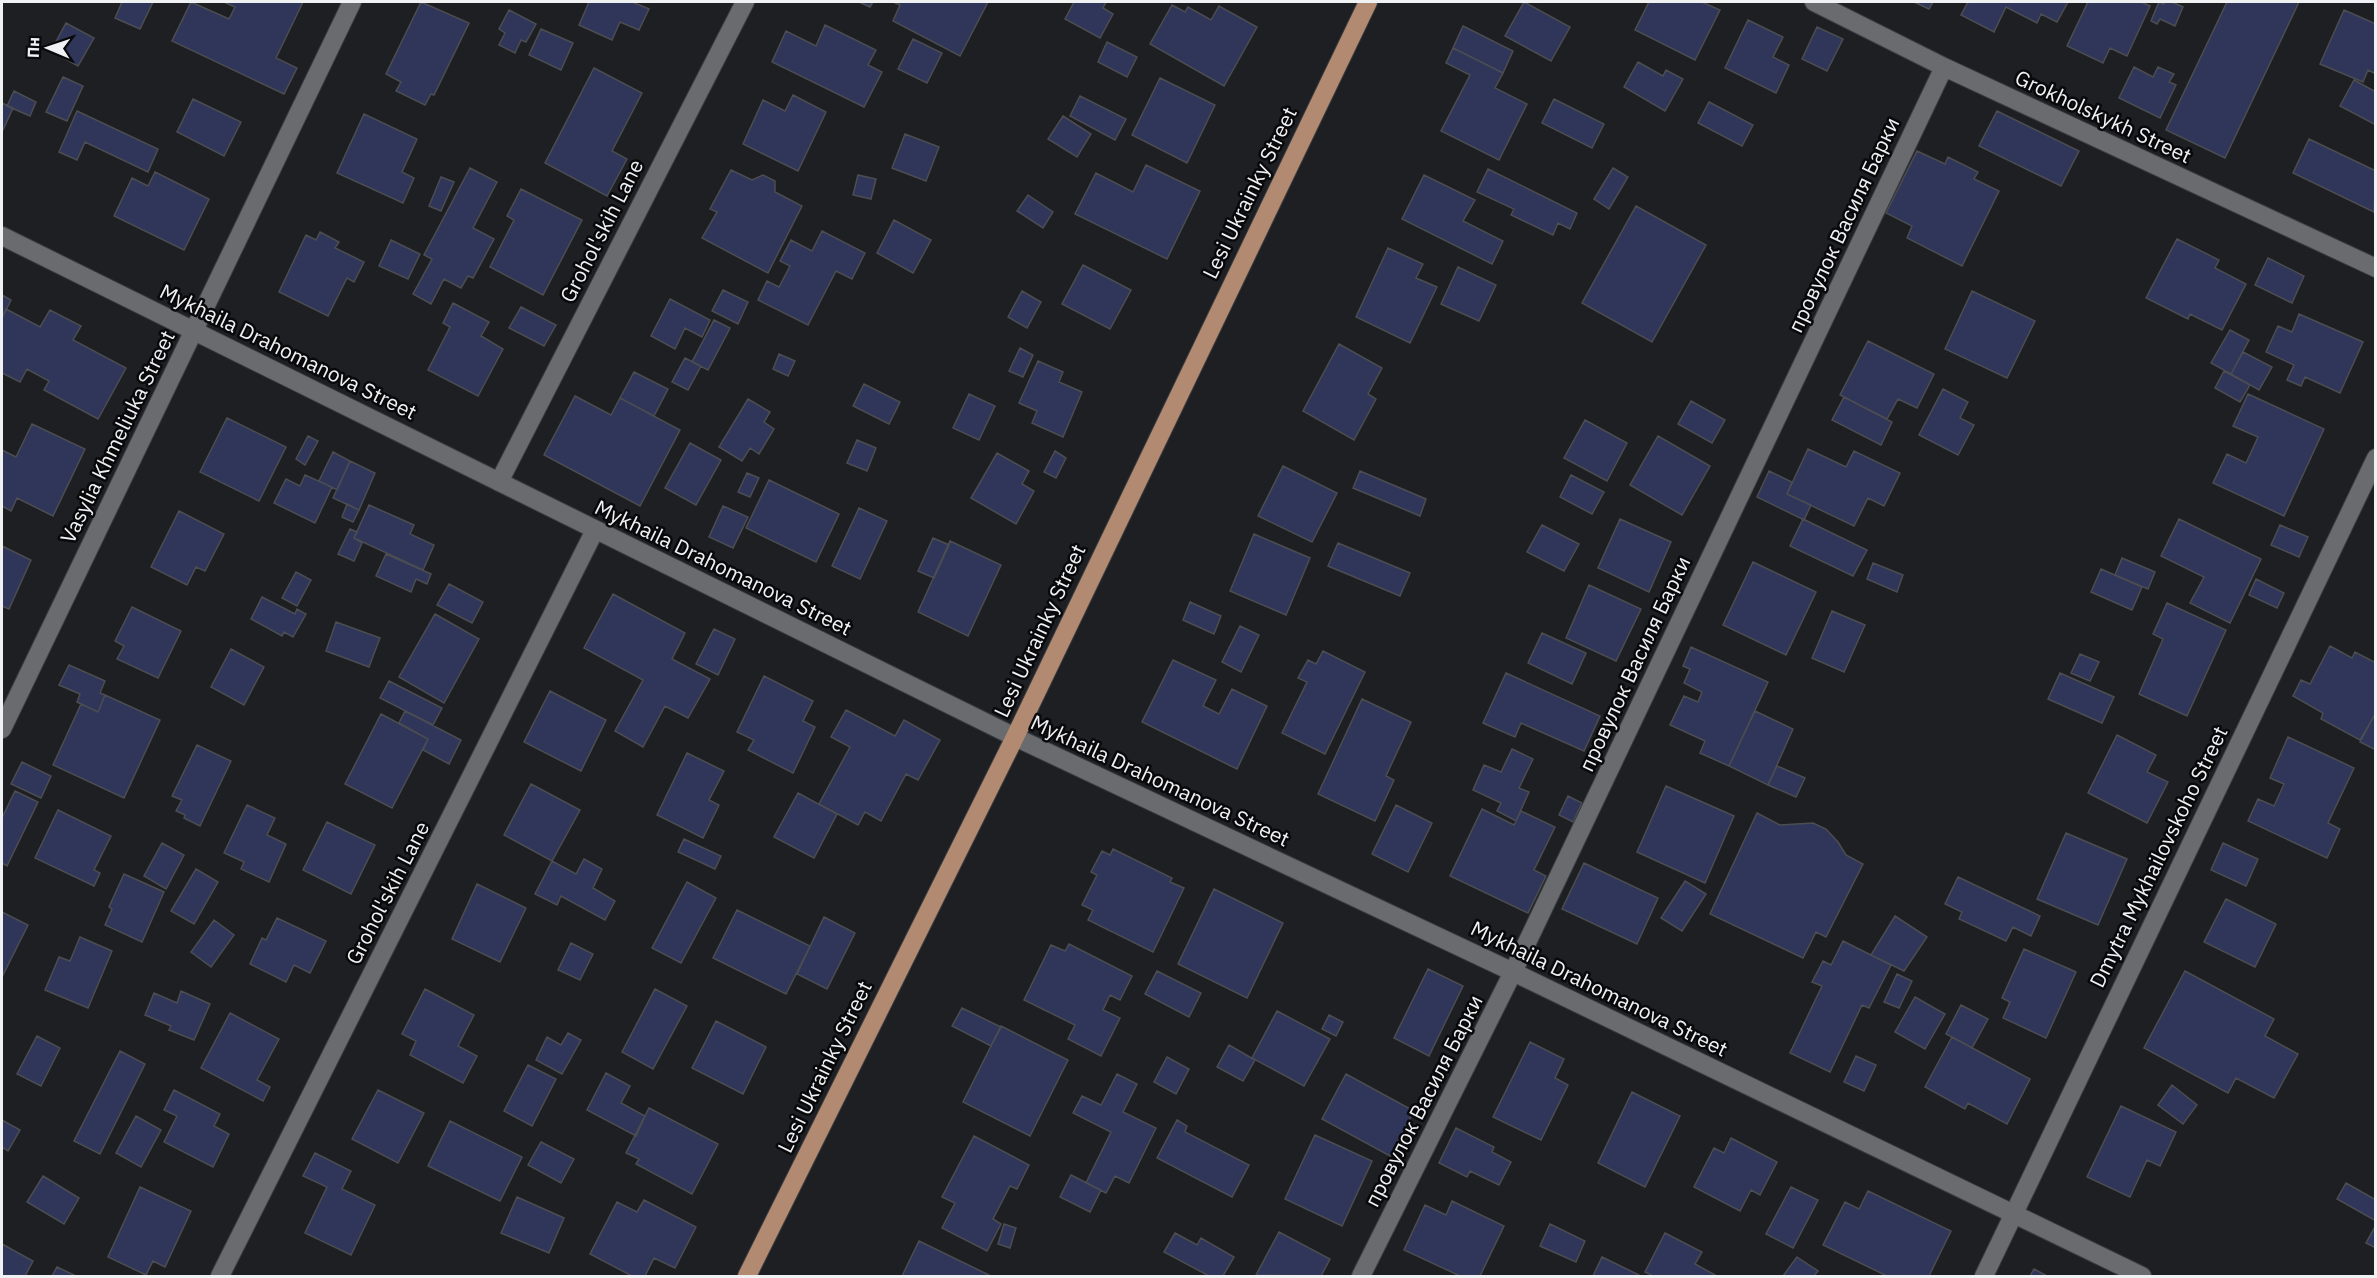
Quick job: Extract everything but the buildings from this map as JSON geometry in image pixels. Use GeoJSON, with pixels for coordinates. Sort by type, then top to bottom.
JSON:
{"type":"FeatureCollection","features":[{"type":"Feature","properties":{"kind":"main road","name":"Lesi Ukrainky Street"},"geometry":{"type":"LineString","coordinates":[[747,1276],[1015,737],[1368,2]]}},
{"type":"Feature","properties":{"kind":"street","name":"Vasylia Khmeliuka Street"},"geometry":{"type":"LineString","coordinates":[[2,729],[352,2]]}},
{"type":"Feature","properties":{"kind":"street","name":"Grohol'skih Lane"},"geometry":{"type":"LineString","coordinates":[[499,482],[745,2]]}},
{"type":"Feature","properties":{"kind":"street","name":"Grokholskykh Street"},"geometry":{"type":"LineString","coordinates":[[1814,2],[1944,68],[2376,268]]}},
{"type":"Feature","properties":{"kind":"street","name":"провулок Василя Барки"},"geometry":{"type":"LineString","coordinates":[[1361,1276],[1513,972],[1944,68]]}},
{"type":"Feature","properties":{"kind":"street","name":"Mykhaila Drahomanova Street"},"geometry":{"type":"LineString","coordinates":[[2,236],[1015,737],[1513,972],[2142,1276]]}},
{"type":"Feature","properties":{"kind":"street","name":"Dmytra Mykhailovskoho Street"},"geometry":{"type":"LineString","coordinates":[[1984,1276],[2376,458]]}},
{"type":"Feature","properties":{"kind":"street","name":"Grohol'skih Lane"},"geometry":{"type":"LineString","coordinates":[[220,1276],[595,530]]}}]}
